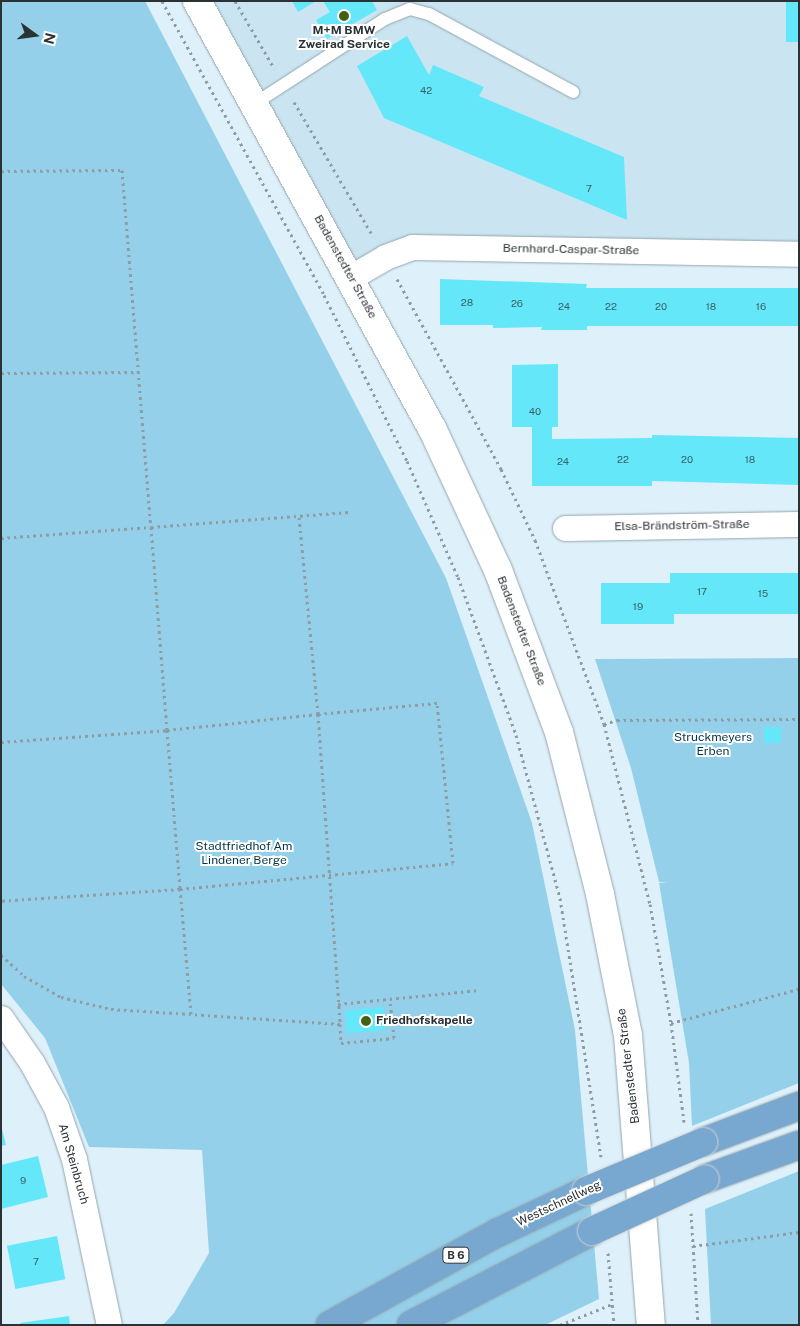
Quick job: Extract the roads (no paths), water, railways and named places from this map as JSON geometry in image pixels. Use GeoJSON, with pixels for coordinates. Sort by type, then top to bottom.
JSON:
{"type":"FeatureCollection","features":[{"type":"Feature","properties":{"kind":"highway","name":"Westschnellweg"},"geometry":{"type":"LineString","coordinates":[[330,1325],[497,1233],[586,1191],[703,1142],[799,1106]]}},
{"type":"Feature","properties":{"kind":"highway"},"geometry":{"type":"LineString","coordinates":[[411,1325],[600,1238],[705,1179],[799,1145]]}},
{"type":"Feature","properties":{"kind":"street","name":"Badenstedter Straße"},"geometry":{"type":"LineString","coordinates":[[196,1],[351,277],[470,507],[524,634],[559,732],[600,894],[628,1036],[651,1325]]}},
{"type":"Feature","properties":{"kind":"street","name":"Bernhard-Caspar-Straße"},"geometry":{"type":"LineString","coordinates":[[351,277],[385,257],[412,247],[799,254]]}},
{"type":"Feature","properties":{"kind":"street","name":"Elsa-Brändström-Straße"},"geometry":{"type":"LineString","coordinates":[[565,528],[799,524]]}},
{"type":"Feature","properties":{"kind":"street","name":"Am Steinbruch"},"geometry":{"type":"LineString","coordinates":[[1,1018],[32,1063],[56,1106],[74,1159],[109,1325]]}},
{"type":"Feature","properties":{"kind":"lane"},"geometry":{"type":"LineString","coordinates":[[254,104],[385,19],[410,9],[429,14],[573,92]]}},
{"type":"Feature","properties":{"kind":"place","name":"M+M BMW Zweirad Service"},"geometry":{"type":"Point","coordinates":[344,16]}},
{"type":"Feature","properties":{"kind":"place","name":"Friedhofskapelle"},"geometry":{"type":"Point","coordinates":[366,1021]}},
{"type":"Feature","properties":{"kind":"park label","name":"Struckmeyers Erben"},"geometry":{"type":"Point","coordinates":[713,745]}},
{"type":"Feature","properties":{"kind":"park label","name":"Stadtfriedhof Am Lindener Berge"},"geometry":{"type":"Point","coordinates":[244,854]}}]}
